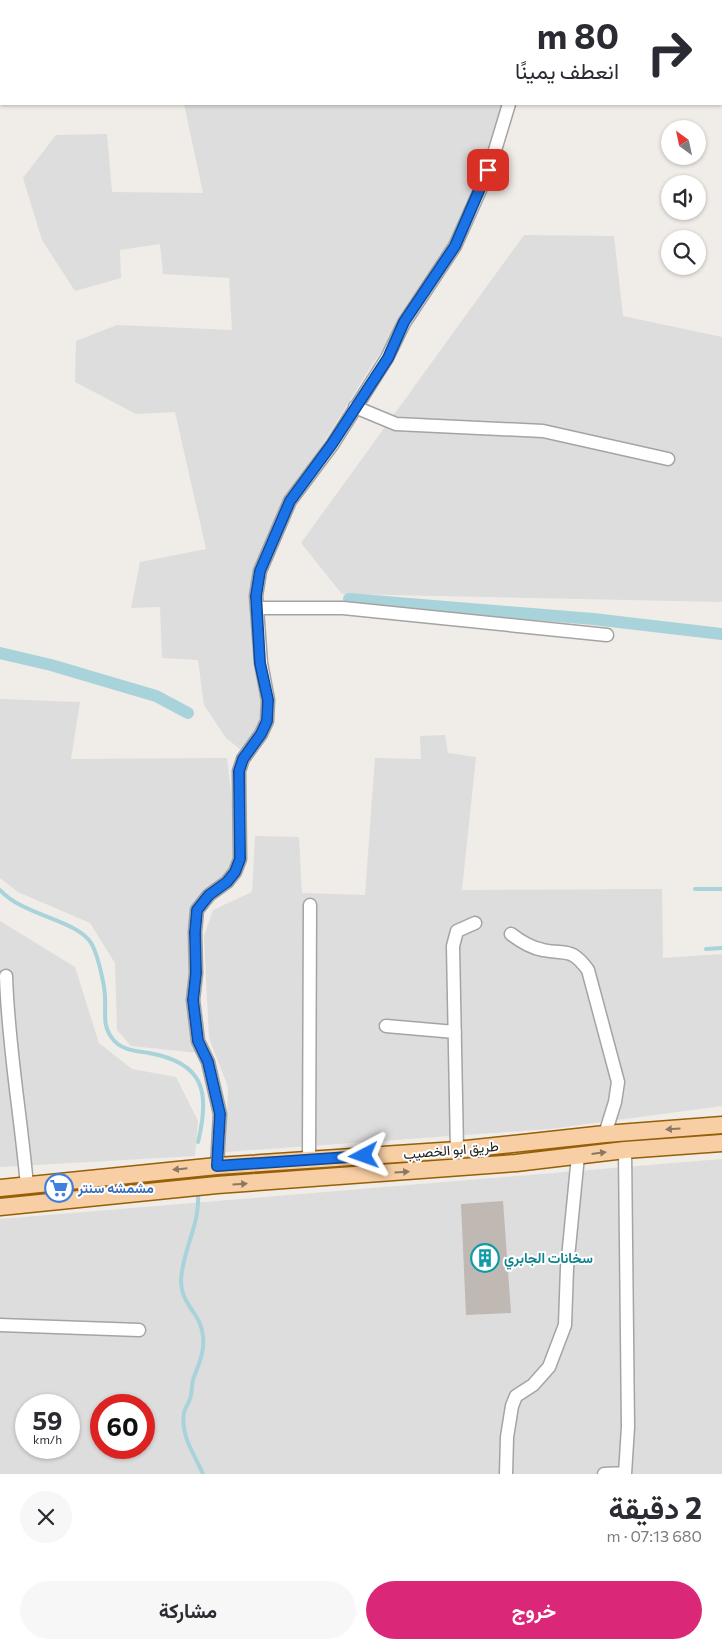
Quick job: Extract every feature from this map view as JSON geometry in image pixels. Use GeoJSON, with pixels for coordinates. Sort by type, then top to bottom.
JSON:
{"type":"FeatureCollection","features":[{"type":"Feature","properties":{"kind":"main road","name":"طريق ابو الخصيب"},"geometry":{"type":"LineString","coordinates":[[0,1188],[217,1166],[457,1150],[605,1134],[722,1125]]}},
{"type":"Feature","properties":{"kind":"main road","name":"طريق ابو الخصيب"},"geometry":{"type":"LineString","coordinates":[[0,1207],[217,1185],[722,1143]]}},
{"type":"Feature","properties":{"kind":"street"},"geometry":{"type":"LineString","coordinates":[[217,1166],[220,1114],[208,1062],[198,1041],[193,1000],[196,973],[195,932],[197,910],[209,895],[227,882],[235,872],[240,859],[239,771],[243,759],[261,734],[267,721],[268,700],[260,663],[256,596],[260,571],[290,501],[332,444],[388,358],[404,322],[455,246],[488,170],[509,105]]}},
{"type":"Feature","properties":{"kind":"street"},"geometry":{"type":"LineString","coordinates":[[355,407],[396,424],[440,428],[543,431],[668,459]]}},
{"type":"Feature","properties":{"kind":"street"},"geometry":{"type":"LineString","coordinates":[[257,608],[343,608],[607,635]]}},
{"type":"Feature","properties":{"kind":"street"},"geometry":{"type":"LineString","coordinates":[[309,1160],[310,905]]}},
{"type":"Feature","properties":{"kind":"street"},"geometry":{"type":"LineString","coordinates":[[457,1150],[453,946],[457,931],[475,922]]}},
{"type":"Feature","properties":{"kind":"street"},"geometry":{"type":"LineString","coordinates":[[511,934],[543,950],[564,951],[579,957],[588,970],[618,1082],[615,1102],[605,1134]]}},
{"type":"Feature","properties":{"kind":"street"},"geometry":{"type":"LineString","coordinates":[[6,976],[7,1021],[21,1118],[27,1186]]}},
{"type":"Feature","properties":{"kind":"street"},"geometry":{"type":"LineString","coordinates":[[386,1026],[455,1032]]}},
{"type":"Feature","properties":{"kind":"street"},"geometry":{"type":"LineString","coordinates":[[604,1474],[625,1473],[628,1427],[625,1150]]}},
{"type":"Feature","properties":{"kind":"street"},"geometry":{"type":"LineString","coordinates":[[506,1474],[507,1437],[512,1406],[516,1396],[533,1385],[549,1367],[558,1349],[565,1325],[567,1268],[578,1156]]}},
{"type":"Feature","properties":{"kind":"street"},"geometry":{"type":"LineString","coordinates":[[0,1325],[139,1330]]}},
{"type":"Feature","properties":{"kind":"shaded area"},"geometry":{"type":"Polygon","coordinates":[[[184,105],[506,105],[481,185],[448,259],[372,365],[319,450],[277,523],[255,588],[267,721],[245,753],[226,738],[204,705],[198,660],[162,658],[160,607],[131,608],[140,562],[206,549],[175,412],[136,414],[75,382],[76,341],[117,325],[232,330],[229,278],[163,274],[160,244],[120,250],[121,278],[75,291],[42,240],[23,178],[56,135],[107,134],[112,192],[203,193],[184,105]]]}},
{"type":"Feature","properties":{"kind":"shaded area"},"geometry":{"type":"Polygon","coordinates":[[[524,235],[614,236],[623,316],[722,337],[722,602],[342,594],[301,543],[524,235]]]}},
{"type":"Feature","properties":{"kind":"shaded area"},"geometry":{"type":"Polygon","coordinates":[[[0,699],[80,702],[71,759],[227,758],[238,854],[223,886],[192,921],[199,1053],[131,1046],[117,1030],[115,963],[90,923],[18,892],[0,878],[0,699]]]}},
{"type":"Feature","properties":{"kind":"shaded area"},"geometry":{"type":"Polygon","coordinates":[[[445,735],[448,753],[476,757],[462,890],[662,889],[663,958],[722,954],[722,1106],[550,1129],[226,1152],[228,1087],[209,1038],[204,936],[213,910],[252,892],[255,836],[299,837],[302,893],[365,895],[375,758],[421,759],[420,736],[445,735]]]}},
{"type":"Feature","properties":{"kind":"shaded area"},"geometry":{"type":"Polygon","coordinates":[[[0,921],[75,967],[99,1043],[132,1069],[176,1077],[198,1121],[195,1156],[0,1167],[0,921]]]}},
{"type":"Feature","properties":{"kind":"shaded area"},"geometry":{"type":"Polygon","coordinates":[[[722,1159],[722,1474],[0,1474],[0,1219],[722,1159]]]}},
{"type":"Feature","properties":{"kind":"building","name":"سخانات الجابري"},"geometry":{"type":"Polygon","coordinates":[[[503,1201],[511,1313],[466,1315],[461,1204],[503,1201]]]}},
{"type":"Feature","properties":{"kind":"waterway"},"geometry":{"type":"LineString","coordinates":[[349,599],[593,619],[722,634]]}},
{"type":"Feature","properties":{"kind":"waterway"},"geometry":{"type":"LineString","coordinates":[[0,653],[51,665],[156,696],[188,713]]}},
{"type":"Feature","properties":{"kind":"waterway"},"geometry":{"type":"LineString","coordinates":[[695,889],[722,889]]}},
{"type":"Feature","properties":{"kind":"waterway"},"geometry":{"type":"LineString","coordinates":[[0,890],[21,905],[71,927],[89,940],[95,951],[105,992],[107,1028],[115,1042],[134,1051],[168,1058],[182,1064],[199,1083],[203,1095],[203,1109],[198,1142]]}},
{"type":"Feature","properties":{"kind":"waterway"},"geometry":{"type":"LineString","coordinates":[[706,949],[722,948]]}},
{"type":"Feature","properties":{"kind":"waterway"},"geometry":{"type":"LineString","coordinates":[[198,1195],[196,1217],[184,1259],[181,1281],[187,1303],[199,1321],[203,1336],[203,1348],[183,1421],[189,1445],[203,1474]]}},
{"type":"Feature","properties":{"kind":"place","name":"مشمشه سنتر"},"geometry":{"type":"Point","coordinates":[59,1188]}},
{"type":"Feature","properties":{"kind":"place","name":"سخانات الجابري"},"geometry":{"type":"Point","coordinates":[485,1258]}},
{"type":"Feature","properties":{"kind":"route"},"geometry":{"type":"LineString","coordinates":[[364,1156],[217,1166],[220,1114],[208,1062],[198,1041],[193,1000],[196,973],[195,932],[197,910],[209,895],[227,882],[235,872],[240,859],[239,771],[243,759],[261,734],[267,721],[268,700],[260,663],[256,596],[260,571],[290,501],[332,444],[388,358],[404,322],[434,280],[455,246],[488,170]]}}]}
